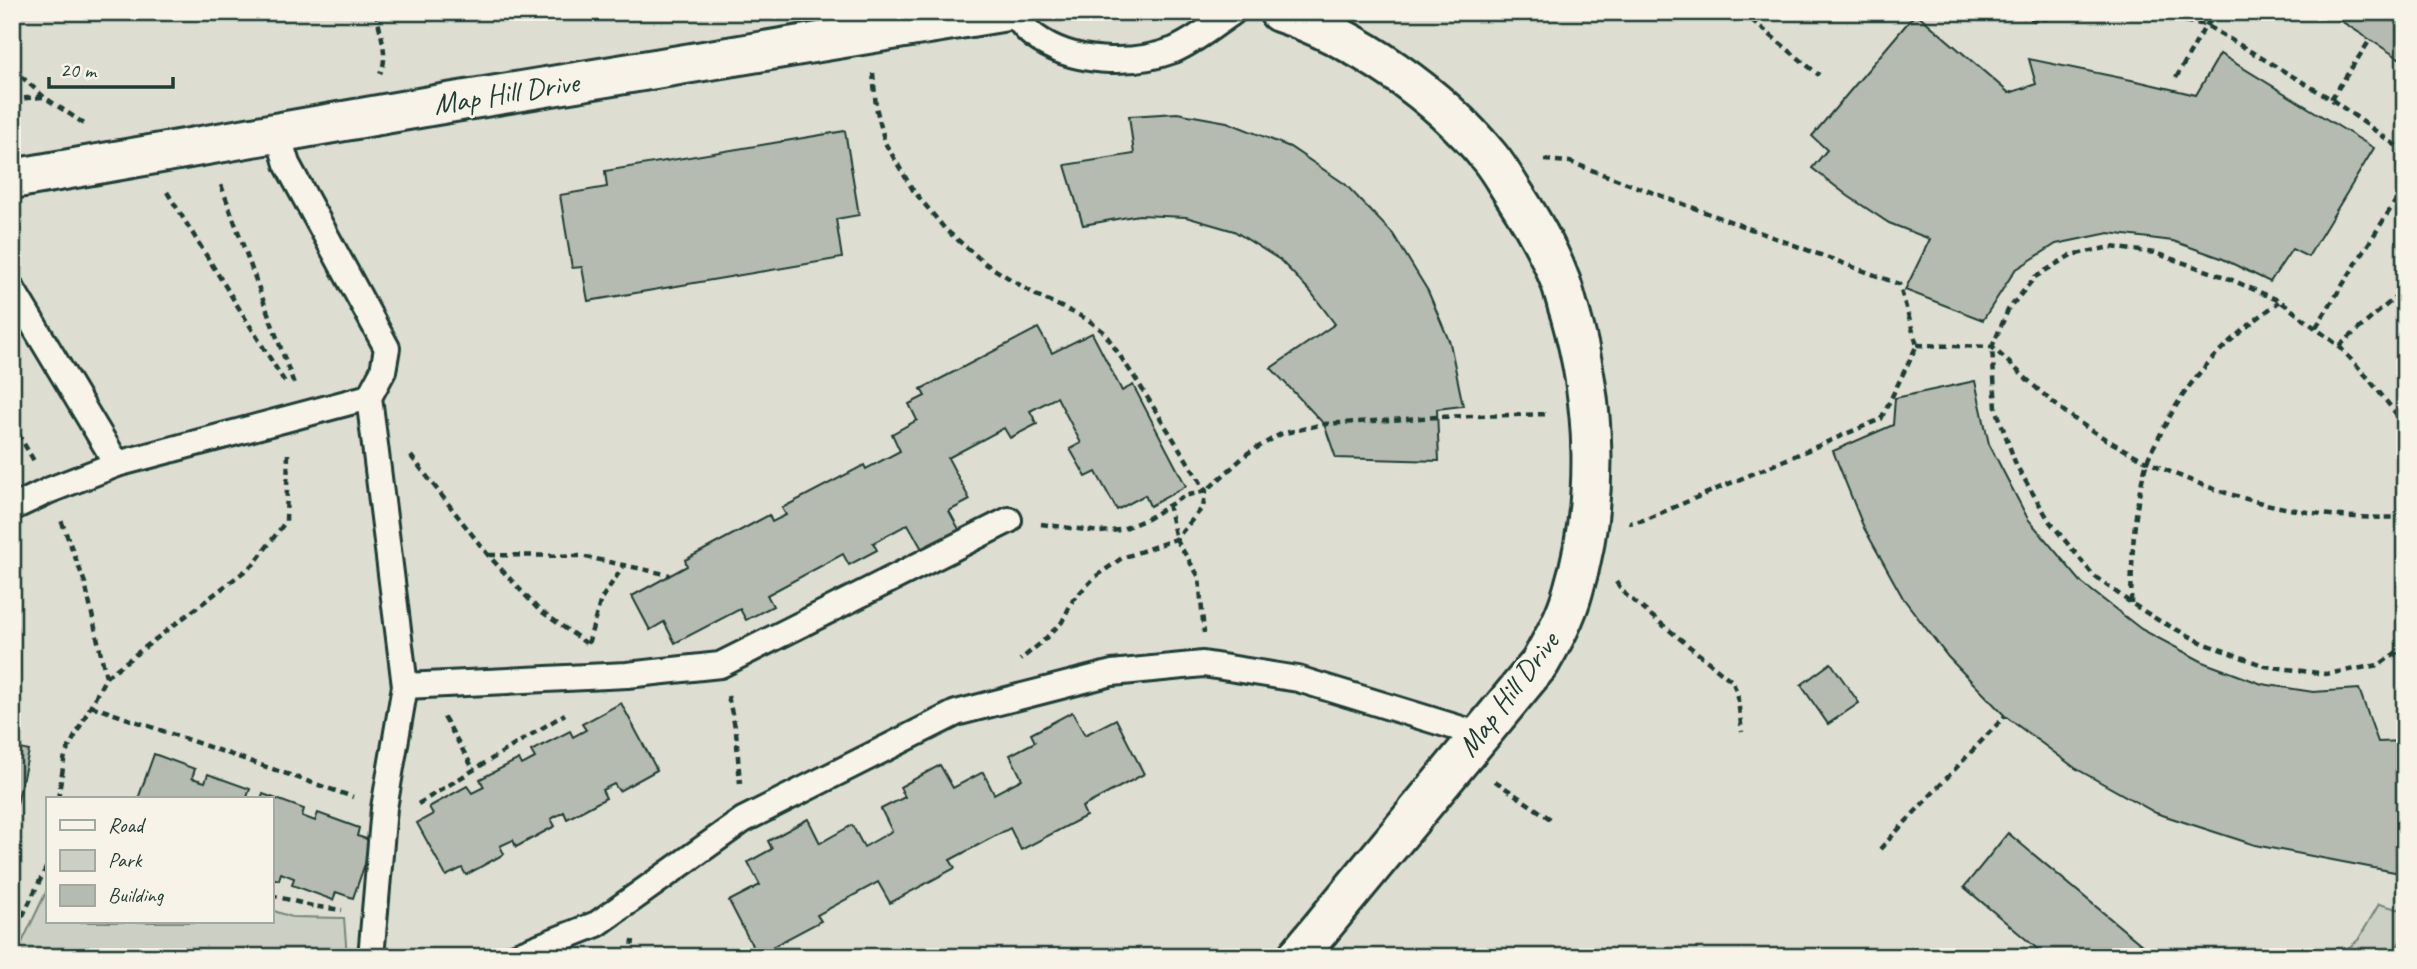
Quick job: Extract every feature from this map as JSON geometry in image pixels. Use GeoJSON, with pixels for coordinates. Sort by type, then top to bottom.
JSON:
{"type":"FeatureCollection","features":[{"type":"Feature","properties":{"kind":"street","name":"Map Hill Drive"},"geometry":{"type":"LineString","coordinates":[[12,179],[450,102],[1001,12]]}},
{"type":"Feature","properties":{"kind":"street","name":"Map Hill Drive"},"geometry":{"type":"LineString","coordinates":[[1279,12],[1302,20],[1358,48],[1408,81],[1452,118],[1491,159],[1528,216],[1560,278],[1579,346],[1590,413],[1592,476],[1586,537],[1573,591],[1560,628],[1540,663],[1297,957]]}},
{"type":"Feature","properties":{"kind":"lane"},"geometry":{"type":"LineString","coordinates":[[1012,12],[1034,36],[1055,49],[1102,60],[1128,60],[1175,49],[1233,12]]}},
{"type":"Feature","properties":{"kind":"lane"},"geometry":{"type":"LineString","coordinates":[[278,134],[287,164],[387,348],[383,371],[369,397],[416,686],[384,808],[371,957]]}},
{"type":"Feature","properties":{"kind":"lane"},"geometry":{"type":"LineString","coordinates":[[12,289],[117,464]]}},
{"type":"Feature","properties":{"kind":"lane"},"geometry":{"type":"LineString","coordinates":[[12,508],[117,464],[369,397]]}},
{"type":"Feature","properties":{"kind":"lane"},"geometry":{"type":"LineString","coordinates":[[416,686],[627,675],[720,665],[1009,520]]}},
{"type":"Feature","properties":{"kind":"lane"},"geometry":{"type":"LineString","coordinates":[[513,957],[597,924],[743,820],[956,713],[1112,673],[1203,664],[1298,679],[1469,748]]}},
{"type":"Feature","properties":{"kind":"path"},"geometry":{"type":"LineString","coordinates":[[1742,12],[1819,75]]}},
{"type":"Feature","properties":{"kind":"path"},"geometry":{"type":"LineString","coordinates":[[2007,12],[2036,20],[2083,13],[2136,13],[2206,25],[2331,99],[2405,152]]}},
{"type":"Feature","properties":{"kind":"path"},"geometry":{"type":"LineString","coordinates":[[2035,12],[2036,20]]}},
{"type":"Feature","properties":{"kind":"path"},"geometry":{"type":"LineString","coordinates":[[2176,79],[2206,25],[2222,12]]}},
{"type":"Feature","properties":{"kind":"path"},"geometry":{"type":"LineString","coordinates":[[2331,99],[2370,40]]}},
{"type":"Feature","properties":{"kind":"path"},"geometry":{"type":"LineString","coordinates":[[871,62],[876,107],[885,143],[913,190],[945,229],[986,264],[1035,295],[1087,319],[1104,332],[1206,491],[1203,507],[1177,539],[1122,558],[1095,577],[1073,600],[1062,622],[1010,669]]}},
{"type":"Feature","properties":{"kind":"path"},"geometry":{"type":"LineString","coordinates":[[12,68],[44,97],[90,127]]}},
{"type":"Feature","properties":{"kind":"path"},"geometry":{"type":"LineString","coordinates":[[12,99],[44,97]]}},
{"type":"Feature","properties":{"kind":"path"},"geometry":{"type":"LineString","coordinates":[[167,153],[163,187],[305,414]]}},
{"type":"Feature","properties":{"kind":"path"},"geometry":{"type":"LineString","coordinates":[[1544,160],[1570,162],[1899,284],[1917,345],[1881,419],[1644,520],[1628,524]]}},
{"type":"Feature","properties":{"kind":"path"},"geometry":{"type":"LineString","coordinates":[[218,176],[305,414]]}},
{"type":"Feature","properties":{"kind":"path"},"geometry":{"type":"LineString","coordinates":[[2316,327],[2405,186]]}},
{"type":"Feature","properties":{"kind":"path"},"geometry":{"type":"LineString","coordinates":[[2405,425],[2339,346],[2280,301],[2225,277],[2155,253],[2111,247],[2071,255],[2035,277],[2008,310],[1992,347],[1996,408],[2016,465],[2050,523],[2094,576],[2131,603],[2203,643],[2265,666],[2326,674],[2379,665],[2405,646]]}},
{"type":"Feature","properties":{"kind":"path"},"geometry":{"type":"LineString","coordinates":[[2339,346],[2405,289]]}},
{"type":"Feature","properties":{"kind":"path"},"geometry":{"type":"LineString","coordinates":[[2131,603],[2133,532],[2147,462],[2170,415],[2203,367],[2244,328],[2280,301]]}},
{"type":"Feature","properties":{"kind":"path"},"geometry":{"type":"LineString","coordinates":[[1917,345],[1992,347],[2084,426],[2147,462],[2208,488],[2286,508],[2369,519],[2405,517]]}},
{"type":"Feature","properties":{"kind":"path"},"geometry":{"type":"LineString","coordinates":[[1009,520],[1100,531],[1120,530],[1147,519],[1184,496],[1206,491],[1248,453],[1282,434],[1324,424],[1437,417],[1590,413]]}},
{"type":"Feature","properties":{"kind":"path"},"geometry":{"type":"LineString","coordinates":[[12,423],[50,490],[85,583],[106,677],[65,755],[58,797]]}},
{"type":"Feature","properties":{"kind":"path"},"geometry":{"type":"LineString","coordinates":[[1168,504],[1177,539],[1199,578],[1205,621],[1203,664]]}},
{"type":"Feature","properties":{"kind":"path"},"geometry":{"type":"LineString","coordinates":[[488,555],[582,556],[670,575]]}},
{"type":"Feature","properties":{"kind":"path"},"geometry":{"type":"LineString","coordinates":[[588,644],[601,599],[623,567]]}},
{"type":"Feature","properties":{"kind":"path"},"geometry":{"type":"LineString","coordinates":[[1615,582],[1626,595],[1732,681],[1737,692],[1741,732]]}},
{"type":"Feature","properties":{"kind":"path"},"geometry":{"type":"LineString","coordinates":[[720,665],[736,731],[743,820]]}},
{"type":"Feature","properties":{"kind":"path"},"geometry":{"type":"LineString","coordinates":[[416,686],[474,771]]}},
{"type":"Feature","properties":{"kind":"path"},"geometry":{"type":"LineString","coordinates":[[91,706],[384,808]]}},
{"type":"Feature","properties":{"kind":"path"},"geometry":{"type":"LineString","coordinates":[[1880,849],[2004,716]]}},
{"type":"Feature","properties":{"kind":"path"},"geometry":{"type":"LineString","coordinates":[[1469,748],[1487,775],[1552,820]]}},
{"type":"Feature","properties":{"kind":"path"},"geometry":{"type":"LineString","coordinates":[[12,937],[46,872]]}},
{"type":"Feature","properties":{"kind":"path"},"geometry":{"type":"LineString","coordinates":[[273,896],[325,909],[375,909]]}},
{"type":"Feature","properties":{"kind":"shaded area"},"geometry":{"type":"Polygon","coordinates":[[[12,12],[2405,12],[2405,957],[12,957],[12,12]]]}},
{"type":"Feature","properties":{"kind":"green space"},"geometry":{"type":"Polygon","coordinates":[[[46,892],[46,923],[273,923],[273,911],[292,917],[344,918],[347,957],[15,957],[46,892]]]}},
{"type":"Feature","properties":{"kind":"green space"},"geometry":{"type":"Polygon","coordinates":[[[2379,904],[2405,911],[2405,932],[2392,957],[2337,957],[2358,940],[2379,904]]]}},
{"type":"Feature","properties":{"kind":"building"},"geometry":{"type":"Polygon","coordinates":[[[2341,12],[2405,12],[2405,62],[2338,19],[2341,12]]]}},
{"type":"Feature","properties":{"kind":"building"},"geometry":{"type":"Polygon","coordinates":[[[1916,13],[2009,93],[2036,84],[2029,59],[2196,95],[2220,54],[2374,148],[2308,257],[2292,249],[2270,282],[2221,258],[2173,241],[2109,233],[2056,244],[2015,270],[1983,320],[1905,290],[1930,239],[1889,223],[1812,168],[1827,150],[1812,136],[1916,13]]]}},
{"type":"Feature","properties":{"kind":"building"},"geometry":{"type":"Polygon","coordinates":[[[1177,113],[1227,122],[1290,147],[1345,184],[1393,234],[1428,291],[1450,343],[1463,406],[1437,409],[1439,461],[1336,458],[1324,424],[1271,368],[1335,324],[1310,291],[1280,260],[1234,231],[1186,217],[1139,215],[1083,225],[1065,165],[1134,154],[1129,116],[1177,113]]]}},
{"type":"Feature","properties":{"kind":"building"},"geometry":{"type":"Polygon","coordinates":[[[845,131],[859,215],[836,219],[842,258],[588,301],[582,267],[572,268],[560,195],[607,187],[605,171],[845,131]]]}},
{"type":"Feature","properties":{"kind":"building"},"geometry":{"type":"Polygon","coordinates":[[[1038,328],[1052,353],[1092,333],[1122,391],[1133,385],[1186,486],[1150,506],[1145,495],[1117,510],[1096,472],[1086,477],[1070,449],[1081,443],[1057,397],[1030,411],[1037,424],[1010,438],[1004,428],[948,458],[970,500],[949,511],[960,531],[923,551],[908,524],[873,543],[877,550],[849,565],[843,554],[767,595],[773,606],[746,620],[740,609],[675,643],[664,622],[650,630],[632,596],[687,566],[685,560],[769,515],[772,522],[786,515],[782,508],[864,465],[866,469],[900,451],[892,434],[917,420],[909,404],[925,396],[921,389],[1038,328]]]}},
{"type":"Feature","properties":{"kind":"building"},"geometry":{"type":"Polygon","coordinates":[[[1975,381],[1989,444],[2028,519],[2082,583],[2141,629],[2205,663],[2262,684],[2313,692],[2359,689],[2378,742],[2405,741],[2405,841],[2400,873],[2255,845],[2156,813],[2075,768],[2005,716],[1948,657],[1903,598],[1864,528],[1833,451],[1893,425],[1895,398],[1975,381]]]}},
{"type":"Feature","properties":{"kind":"building"},"geometry":{"type":"Polygon","coordinates":[[[1831,663],[1859,703],[1828,724],[1801,685],[1831,663]]]}},
{"type":"Feature","properties":{"kind":"building"},"geometry":{"type":"Polygon","coordinates":[[[621,703],[657,770],[619,791],[614,784],[602,790],[606,798],[567,819],[564,812],[551,819],[555,826],[516,847],[513,840],[500,846],[504,854],[466,875],[462,868],[446,876],[417,823],[433,814],[429,807],[467,786],[472,793],[484,787],[480,779],[519,759],[522,765],[535,758],[531,751],[570,731],[573,737],[586,730],[582,724],[621,703]]]}},
{"type":"Feature","properties":{"kind":"building"},"geometry":{"type":"Polygon","coordinates":[[[1072,712],[1085,735],[1116,719],[1144,774],[1082,807],[1086,816],[1021,850],[1010,828],[950,860],[955,868],[890,903],[878,882],[817,915],[821,921],[757,955],[729,901],[760,885],[748,862],[772,849],[768,841],[808,819],[820,843],[852,825],[864,847],[892,831],[881,809],[905,797],[900,787],[940,765],[953,788],[983,772],[994,794],[1022,779],[1010,755],[1035,742],[1031,734],[1072,712]]]}},
{"type":"Feature","properties":{"kind":"building"},"geometry":{"type":"Polygon","coordinates":[[[12,747],[29,751],[12,826],[12,747]]]}},
{"type":"Feature","properties":{"kind":"building"},"geometry":{"type":"Polygon","coordinates":[[[154,754],[195,769],[192,778],[205,782],[208,774],[250,789],[247,797],[139,797],[154,754]]]}},
{"type":"Feature","properties":{"kind":"building"},"geometry":{"type":"Polygon","coordinates":[[[273,798],[304,809],[302,816],[315,821],[318,813],[359,828],[357,836],[373,841],[353,898],[336,892],[333,900],[292,885],[294,878],[281,873],[279,880],[273,878],[273,798]]]}},
{"type":"Feature","properties":{"kind":"building"},"geometry":{"type":"Polygon","coordinates":[[[2008,833],[2155,957],[2047,957],[1964,887],[2008,833]]]}}]}
